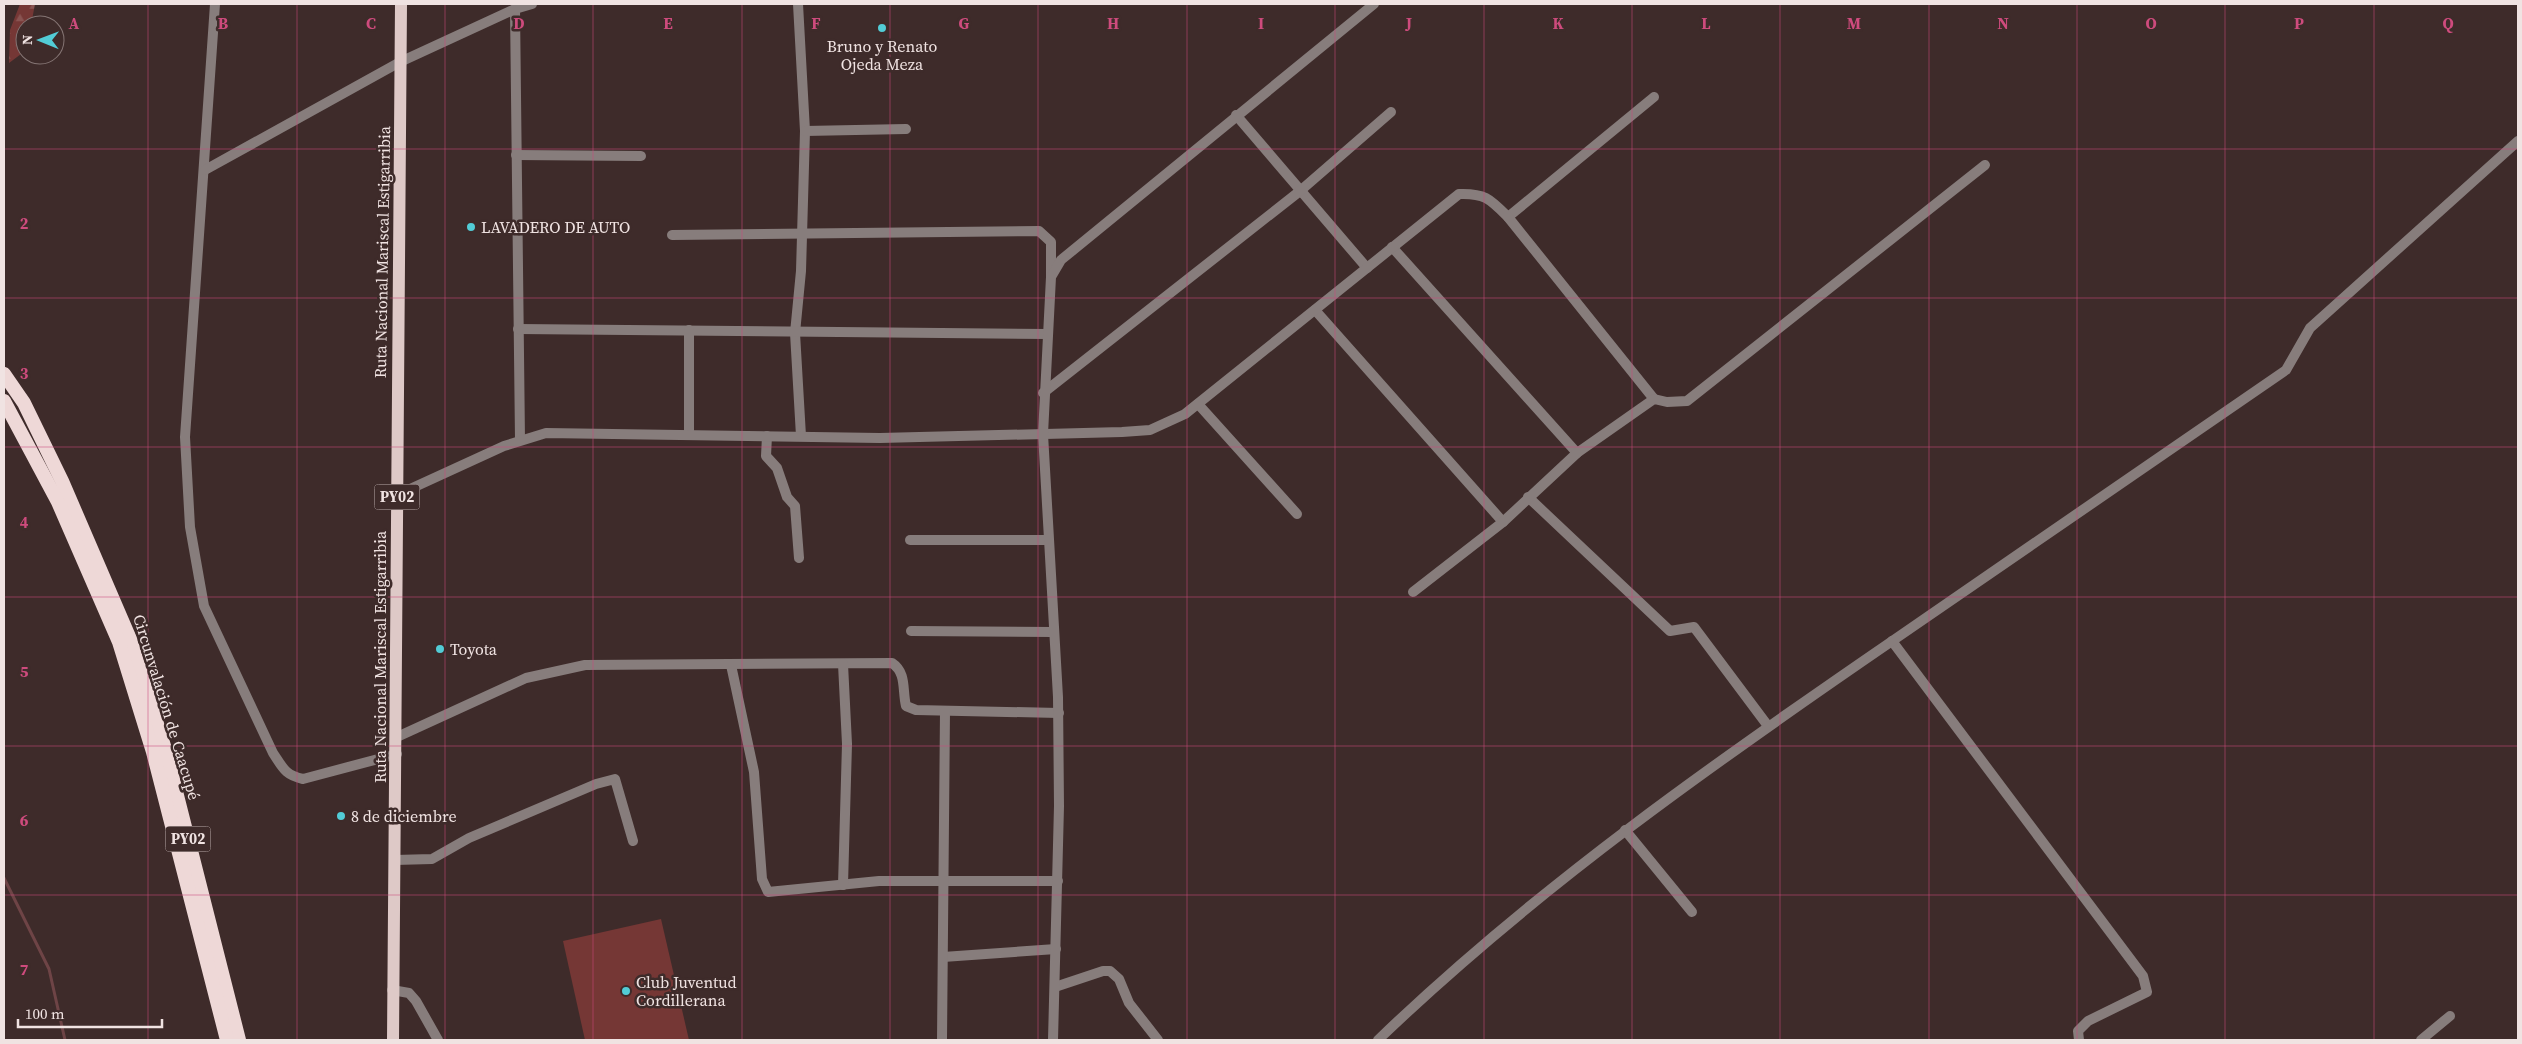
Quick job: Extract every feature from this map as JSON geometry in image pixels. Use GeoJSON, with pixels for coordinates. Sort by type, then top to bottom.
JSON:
{"type":"FeatureCollection","features":[{"type":"Feature","properties":{"kind":"highway","name":"Circunvalación de Caacupé"},"geometry":{"type":"LineString","coordinates":[[4,374],[24,404],[62,481],[130,639],[166,752],[239,1040]]}},
{"type":"Feature","properties":{"kind":"highway","name":"Circunvalación de Caacupé"},"geometry":{"type":"LineString","coordinates":[[4,401],[58,502],[119,642],[153,752],[227,1040]]}},
{"type":"Feature","properties":{"kind":"main road","name":"Ruta Nacional Mariscal Estigarribia"},"geometry":{"type":"LineString","coordinates":[[393,1040],[392,990],[397,754],[401,4]]}},
{"type":"Feature","properties":{"kind":"street"},"geometry":{"type":"LineString","coordinates":[[215,4],[205,170],[184,437],[190,527],[204,606],[274,753],[291,777],[303,779],[397,754]]}},
{"type":"Feature","properties":{"kind":"street"},"geometry":{"type":"LineString","coordinates":[[205,170],[400,62],[515,9],[532,4]]}},
{"type":"Feature","properties":{"kind":"street"},"geometry":{"type":"LineString","coordinates":[[798,4],[805,131],[802,233],[795,331],[801,436]]}},
{"type":"Feature","properties":{"kind":"street"},"geometry":{"type":"LineString","coordinates":[[1051,278],[1061,260],[1236,114],[1374,4]]}},
{"type":"Feature","properties":{"kind":"street"},"geometry":{"type":"LineString","coordinates":[[515,9],[520,440]]}},
{"type":"Feature","properties":{"kind":"street"},"geometry":{"type":"LineString","coordinates":[[1508,217],[1654,98]]}},
{"type":"Feature","properties":{"kind":"street"},"geometry":{"type":"LineString","coordinates":[[1043,393],[1300,191],[1390,112]]}},
{"type":"Feature","properties":{"kind":"street"},"geometry":{"type":"LineString","coordinates":[[1236,114],[1367,268]]}},
{"type":"Feature","properties":{"kind":"street"},"geometry":{"type":"LineString","coordinates":[[805,131],[906,129]]}},
{"type":"Feature","properties":{"kind":"street"},"geometry":{"type":"LineString","coordinates":[[1378,1040],[1502,929],[1625,830],[1768,726],[2286,370],[2310,328],[2518,141]]}},
{"type":"Feature","properties":{"kind":"street"},"geometry":{"type":"LineString","coordinates":[[516,155],[641,156]]}},
{"type":"Feature","properties":{"kind":"street"},"geometry":{"type":"LineString","coordinates":[[397,495],[520,440],[546,433],[880,438],[1150,430],[1185,414],[1459,194],[1477,193],[1490,199],[1508,217],[1654,399],[1667,402],[1687,401],[1985,165]]}},
{"type":"Feature","properties":{"kind":"street"},"geometry":{"type":"LineString","coordinates":[[672,234],[1039,231],[1051,242],[1051,278],[1043,393],[1043,434],[1059,713],[1058,881],[1054,1040]]}},
{"type":"Feature","properties":{"kind":"street"},"geometry":{"type":"LineString","coordinates":[[1392,247],[1577,453]]}},
{"type":"Feature","properties":{"kind":"street"},"geometry":{"type":"LineString","coordinates":[[1315,310],[1503,522]]}},
{"type":"Feature","properties":{"kind":"street"},"geometry":{"type":"LineString","coordinates":[[518,329],[1047,334]]}},
{"type":"Feature","properties":{"kind":"street"},"geometry":{"type":"LineString","coordinates":[[688,435],[689,330]]}},
{"type":"Feature","properties":{"kind":"street"},"geometry":{"type":"LineString","coordinates":[[1413,592],[1503,522],[1577,453],[1654,399]]}},
{"type":"Feature","properties":{"kind":"street"},"geometry":{"type":"LineString","coordinates":[[1198,404],[1298,514]]}},
{"type":"Feature","properties":{"kind":"street"},"geometry":{"type":"LineString","coordinates":[[767,436],[766,456],[777,468],[787,497],[795,506],[799,558]]}},
{"type":"Feature","properties":{"kind":"street"},"geometry":{"type":"LineString","coordinates":[[1528,497],[1670,632],[1694,627],[1768,726]]}},
{"type":"Feature","properties":{"kind":"street"},"geometry":{"type":"LineString","coordinates":[[910,540],[1048,540]]}},
{"type":"Feature","properties":{"kind":"street"},"geometry":{"type":"LineString","coordinates":[[911,630],[1054,632]]}},
{"type":"Feature","properties":{"kind":"street"},"geometry":{"type":"LineString","coordinates":[[1892,641],[2143,976],[2147,992],[2088,1021],[2078,1031],[2079,1040]]}},
{"type":"Feature","properties":{"kind":"street"},"geometry":{"type":"LineString","coordinates":[[843,885],[847,744],[844,664]]}},
{"type":"Feature","properties":{"kind":"street"},"geometry":{"type":"LineString","coordinates":[[397,737],[526,678],[585,666],[892,664],[900,668],[906,706],[916,710],[1059,713]]}},
{"type":"Feature","properties":{"kind":"street"},"geometry":{"type":"LineString","coordinates":[[731,665],[754,772],[762,879],[768,892],[879,882],[1058,881]]}},
{"type":"Feature","properties":{"kind":"street"},"geometry":{"type":"LineString","coordinates":[[942,1040],[945,711]]}},
{"type":"Feature","properties":{"kind":"street"},"geometry":{"type":"LineString","coordinates":[[395,860],[432,859],[469,838],[596,784],[615,779],[633,841]]}},
{"type":"Feature","properties":{"kind":"street"},"geometry":{"type":"LineString","coordinates":[[1625,830],[1692,912]]}},
{"type":"Feature","properties":{"kind":"street"},"geometry":{"type":"LineString","coordinates":[[943,957],[1056,949]]}},
{"type":"Feature","properties":{"kind":"street"},"geometry":{"type":"LineString","coordinates":[[1055,987],[1103,971],[1110,972],[1118,979],[1129,1003],[1158,1040]]}},
{"type":"Feature","properties":{"kind":"street"},"geometry":{"type":"LineString","coordinates":[[392,990],[409,993],[416,1001],[438,1040]]}},
{"type":"Feature","properties":{"kind":"street"},"geometry":{"type":"LineString","coordinates":[[2421,1040],[2450,1016]]}},
{"type":"Feature","properties":{"kind":"green space"},"geometry":{"type":"Polygon","coordinates":[[[20,4],[35,4],[33,15],[16,15],[20,4]]]}},
{"type":"Feature","properties":{"kind":"green space"},"geometry":{"type":"Polygon","coordinates":[[[15,17],[15,58],[9,63],[10,30],[15,17]]]}},
{"type":"Feature","properties":{"kind":"green space","name":"Club Juventud Cordillerana"},"geometry":{"type":"Polygon","coordinates":[[[661,919],[689,1040],[585,1040],[563,941],[661,919]]]}},
{"type":"Feature","properties":{"kind":"waterway"},"geometry":{"type":"LineString","coordinates":[[4,878],[49,969],[65,1040]]}},
{"type":"Feature","properties":{"kind":"place","name":"Bruno y Renato Ojeda Meza"},"geometry":{"type":"Point","coordinates":[882,28]}},
{"type":"Feature","properties":{"kind":"place","name":"LAVADERO DE AUTO"},"geometry":{"type":"Point","coordinates":[471,227]}},
{"type":"Feature","properties":{"kind":"place","name":"Toyota"},"geometry":{"type":"Point","coordinates":[440,649]}},
{"type":"Feature","properties":{"kind":"place","name":"8 de diciembre"},"geometry":{"type":"Point","coordinates":[341,816]}},
{"type":"Feature","properties":{"kind":"place","name":"Club Juventud Cordillerana"},"geometry":{"type":"Point","coordinates":[626,991]}}]}
